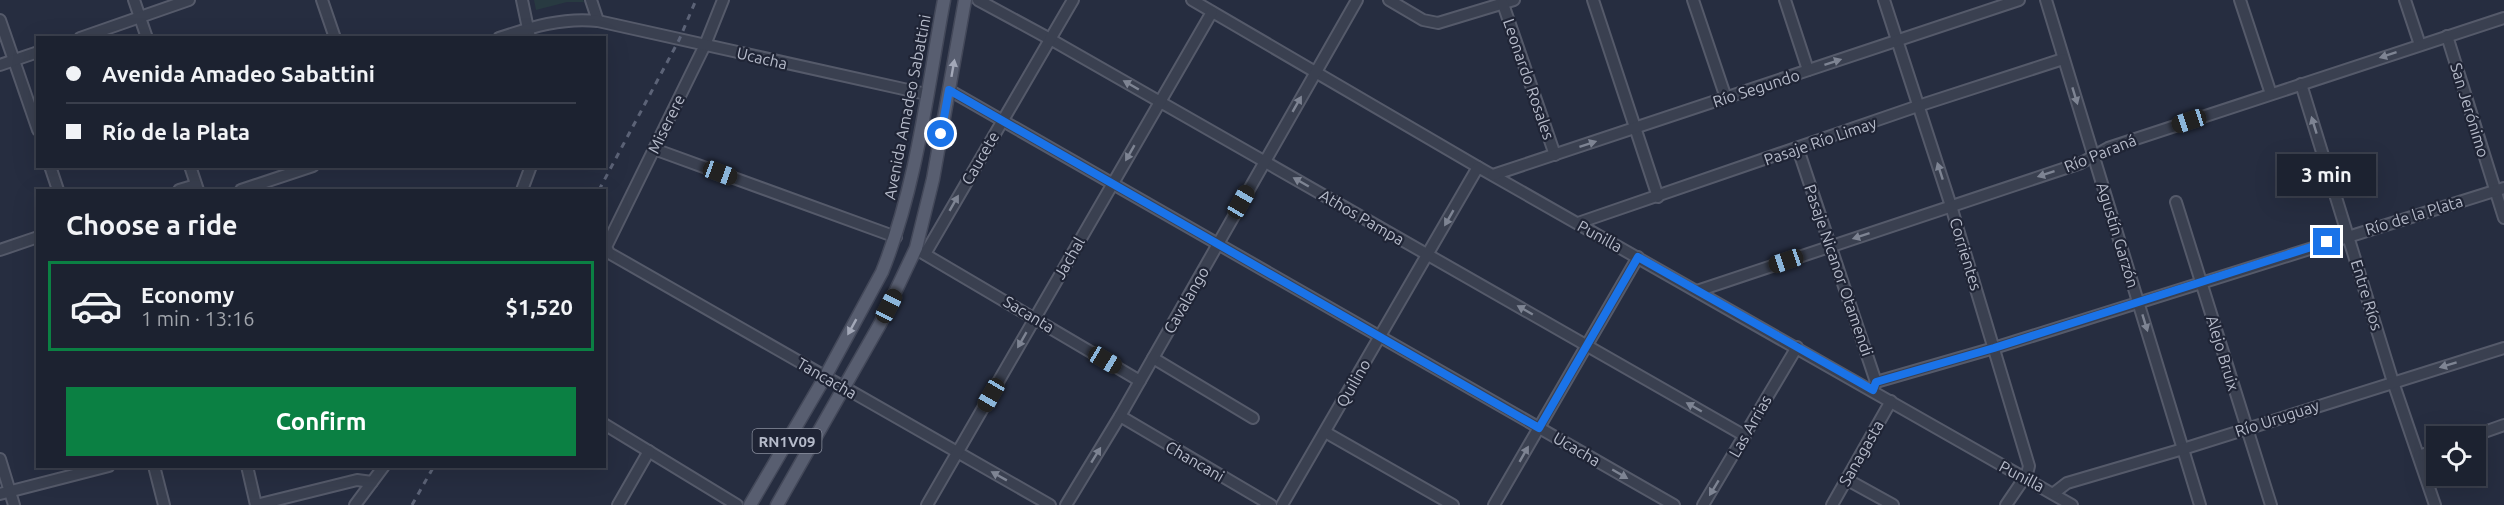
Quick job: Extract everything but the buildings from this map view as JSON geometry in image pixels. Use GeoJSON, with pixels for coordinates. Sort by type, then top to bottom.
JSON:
{"type":"FeatureCollection","features":[{"type":"Feature","properties":{"kind":"main road","name":"Avenida Amadeo Sabattini"},"geometry":{"type":"LineString","coordinates":[[750,505],[825,377],[882,272],[896,237],[914,172],[943,0]]}},
{"type":"Feature","properties":{"kind":"main road","name":"RN1V09"},"geometry":{"type":"LineString","coordinates":[[777,505],[921,251],[965,0]]}},
{"type":"Feature","properties":{"kind":"street"},"geometry":{"type":"LineString","coordinates":[[134,0],[146,36]]}},
{"type":"Feature","properties":{"kind":"street"},"geometry":{"type":"LineString","coordinates":[[85,36],[189,0]]}},
{"type":"Feature","properties":{"kind":"street"},"geometry":{"type":"LineString","coordinates":[[322,0],[334,36]]}},
{"type":"Feature","properties":{"kind":"street"},"geometry":{"type":"LineString","coordinates":[[522,0],[529,33]]}},
{"type":"Feature","properties":{"kind":"street"},"geometry":{"type":"LineString","coordinates":[[591,0],[598,21]]}},
{"type":"Feature","properties":{"kind":"street","name":"Miserere"},"geometry":{"type":"LineString","coordinates":[[606,247],[705,45],[723,0]]}},
{"type":"Feature","properties":{"kind":"street","name":"Athos Pampa"},"geometry":{"type":"LineString","coordinates":[[978,0],[1160,101],[1745,436]]}},
{"type":"Feature","properties":{"kind":"street","name":"Caucete"},"geometry":{"type":"LineString","coordinates":[[921,251],[1073,0]]}},
{"type":"Feature","properties":{"kind":"street","name":"Punilla"},"geometry":{"type":"LineString","coordinates":[[1192,0],[1493,176],[1797,346],[1875,386],[1891,401],[2072,505]]}},
{"type":"Feature","properties":{"kind":"street","name":"Cavalango"},"geometry":{"type":"LineString","coordinates":[[1066,505],[1154,358],[1357,0]]}},
{"type":"Feature","properties":{"kind":"street"},"geometry":{"type":"LineString","coordinates":[[1389,0],[1423,20],[1438,23],[1514,0]]}},
{"type":"Feature","properties":{"kind":"street"},"geometry":{"type":"LineString","coordinates":[[1593,0],[1658,197]]}},
{"type":"Feature","properties":{"kind":"street"},"geometry":{"type":"LineString","coordinates":[[1693,0],[1726,98]]}},
{"type":"Feature","properties":{"kind":"street"},"geometry":{"type":"LineString","coordinates":[[1785,0],[1808,70]]}},
{"type":"Feature","properties":{"kind":"street","name":"Corrientes"},"geometry":{"type":"LineString","coordinates":[[1884,0],[1951,206],[2029,466],[2024,478]]}},
{"type":"Feature","properties":{"kind":"street","name":"Río Segundo"},"geometry":{"type":"LineString","coordinates":[[1493,176],[2019,0]]}},
{"type":"Feature","properties":{"kind":"street","name":"Agustín Garzón"},"geometry":{"type":"LineString","coordinates":[[2046,0],[2200,505]]}},
{"type":"Feature","properties":{"kind":"street"},"geometry":{"type":"LineString","coordinates":[[2240,0],[2271,94]]}},
{"type":"Feature","properties":{"kind":"street"},"geometry":{"type":"LineString","coordinates":[[2405,0],[2420,45]]}},
{"type":"Feature","properties":{"kind":"street","name":"Leonardo Rosales"},"geometry":{"type":"LineString","coordinates":[[1503,4],[1555,155]]}},
{"type":"Feature","properties":{"kind":"street","name":"Jachal"},"geometry":{"type":"LineString","coordinates":[[927,505],[1212,12]]}},
{"type":"Feature","properties":{"kind":"street","name":"Río Paraná"},"geometry":{"type":"LineString","coordinates":[[1697,291],[2081,163],[2108,148],[2504,18]]}},
{"type":"Feature","properties":{"kind":"street"},"geometry":{"type":"LineString","coordinates":[[0,20],[36,124]]}},
{"type":"Feature","properties":{"kind":"street","name":"Ucacha"},"geometry":{"type":"LineString","coordinates":[[511,36],[529,33],[564,20],[598,21],[926,94]]}},
{"type":"Feature","properties":{"kind":"street","name":"San Jerónimo"},"geometry":{"type":"LineString","coordinates":[[2447,36],[2500,189],[2504,218]]}},
{"type":"Feature","properties":{"kind":"street"},"geometry":{"type":"LineString","coordinates":[[0,65],[36,53]]}},
{"type":"Feature","properties":{"kind":"street","name":"Pasaje Río Limay"},"geometry":{"type":"LineString","coordinates":[[1578,223],[1918,106],[2063,59]]}},
{"type":"Feature","properties":{"kind":"street","name":"Entre Ríos"},"geometry":{"type":"LineString","coordinates":[[2301,84],[2393,382],[2434,505]]}},
{"type":"Feature","properties":{"kind":"street","name":"Ucacha"},"geometry":{"type":"LineString","coordinates":[[949,90],[1674,505]]}},
{"type":"Feature","properties":{"kind":"street"},"geometry":{"type":"LineString","coordinates":[[654,149],[896,237]]}},
{"type":"Feature","properties":{"kind":"street","name":"Pasaje Nicanor Otamendi"},"geometry":{"type":"LineString","coordinates":[[1798,149],[1875,386]]}},
{"type":"Feature","properties":{"kind":"street","name":"Quilino"},"geometry":{"type":"LineString","coordinates":[[1282,505],[1478,167]]}},
{"type":"Feature","properties":{"kind":"street"},"geometry":{"type":"LineString","coordinates":[[51,168],[58,189]]}},
{"type":"Feature","properties":{"kind":"street"},"geometry":{"type":"LineString","coordinates":[[191,168],[197,188]]}},
{"type":"Feature","properties":{"kind":"street"},"geometry":{"type":"LineString","coordinates":[[244,189],[307,168]]}},
{"type":"Feature","properties":{"kind":"street"},"geometry":{"type":"LineString","coordinates":[[522,189],[530,168]]}},
{"type":"Feature","properties":{"kind":"street","name":"Río de la Plata"},"geometry":{"type":"LineString","coordinates":[[1875,386],[2201,281],[2500,189]]}},
{"type":"Feature","properties":{"kind":"street","name":"Alejo Bruix"},"geometry":{"type":"LineString","coordinates":[[2176,202],[2271,505]]}},
{"type":"Feature","properties":{"kind":"street"},"geometry":{"type":"LineString","coordinates":[[0,250],[36,238]]}},
{"type":"Feature","properties":{"kind":"street","name":"Tancacha"},"geometry":{"type":"LineString","coordinates":[[606,247],[609,253],[1050,505]]}},
{"type":"Feature","properties":{"kind":"street","name":"Sacanta"},"geometry":{"type":"LineString","coordinates":[[921,251],[1140,381]]}},
{"type":"Feature","properties":{"kind":"street"},"geometry":{"type":"LineString","coordinates":[[1494,505],[1638,257]]}},
{"type":"Feature","properties":{"kind":"street","name":"Las Arrias"},"geometry":{"type":"LineString","coordinates":[[1703,505],[1797,346]]}},
{"type":"Feature","properties":{"kind":"street","name":"Río Uruguay"},"geometry":{"type":"LineString","coordinates":[[2054,493],[2067,483],[2504,348]]}},
{"type":"Feature","properties":{"kind":"street"},"geometry":{"type":"LineString","coordinates":[[1154,358],[1253,418]]}},
{"type":"Feature","properties":{"kind":"street","name":"Sanagasta"},"geometry":{"type":"LineString","coordinates":[[1832,505],[1891,401]]}},
{"type":"Feature","properties":{"kind":"street","name":"Chancani"},"geometry":{"type":"LineString","coordinates":[[1120,417],[1271,505]]}},
{"type":"Feature","properties":{"kind":"street"},"geometry":{"type":"LineString","coordinates":[[606,425],[737,505]]}},
{"type":"Feature","properties":{"kind":"street"},"geometry":{"type":"LineString","coordinates":[[2486,431],[2504,425]]}},
{"type":"Feature","properties":{"kind":"street"},"geometry":{"type":"LineString","coordinates":[[1325,432],[1453,505]]}},
{"type":"Feature","properties":{"kind":"street"},"geometry":{"type":"LineString","coordinates":[[618,505],[649,451]]}},
{"type":"Feature","properties":{"kind":"street"},"geometry":{"type":"LineString","coordinates":[[2419,456],[2426,454]]}},
{"type":"Feature","properties":{"kind":"street"},"geometry":{"type":"LineString","coordinates":[[0,459],[5,493],[14,505]]}},
{"type":"Feature","properties":{"kind":"street"},"geometry":{"type":"LineString","coordinates":[[5,493],[101,468]]}},
{"type":"Feature","properties":{"kind":"street"},"geometry":{"type":"LineString","coordinates":[[155,468],[164,505]]}},
{"type":"Feature","properties":{"kind":"street"},"geometry":{"type":"LineString","coordinates":[[247,468],[256,505],[357,480],[372,482]]}},
{"type":"Feature","properties":{"kind":"street"},"geometry":{"type":"LineString","coordinates":[[355,505],[382,468]]}},
{"type":"Feature","properties":{"kind":"street"},"geometry":{"type":"LineString","coordinates":[[2006,505],[2024,478]]}},
{"type":"Feature","properties":{"kind":"street"},"geometry":{"type":"LineString","coordinates":[[1846,479],[1893,505]]}},
{"type":"Feature","properties":{"kind":"shaded area"},"geometry":{"type":"Polygon","coordinates":[[[534,0],[583,0],[584,2],[567,2],[536,10],[534,0]]]}},
{"type":"Feature","properties":{"kind":"railway"},"geometry":{"type":"LineString","coordinates":[[600,189],[679,40],[696,0]]}},
{"type":"Feature","properties":{"kind":"railway"},"geometry":{"type":"LineString","coordinates":[[412,505],[433,468]]}},
{"type":"Feature","properties":{"kind":"route"},"geometry":{"type":"LineString","coordinates":[[941,134],[949,90],[1539,428],[1638,257],[1873,390],[1876,382],[1994,348],[2327,242]]}}]}
